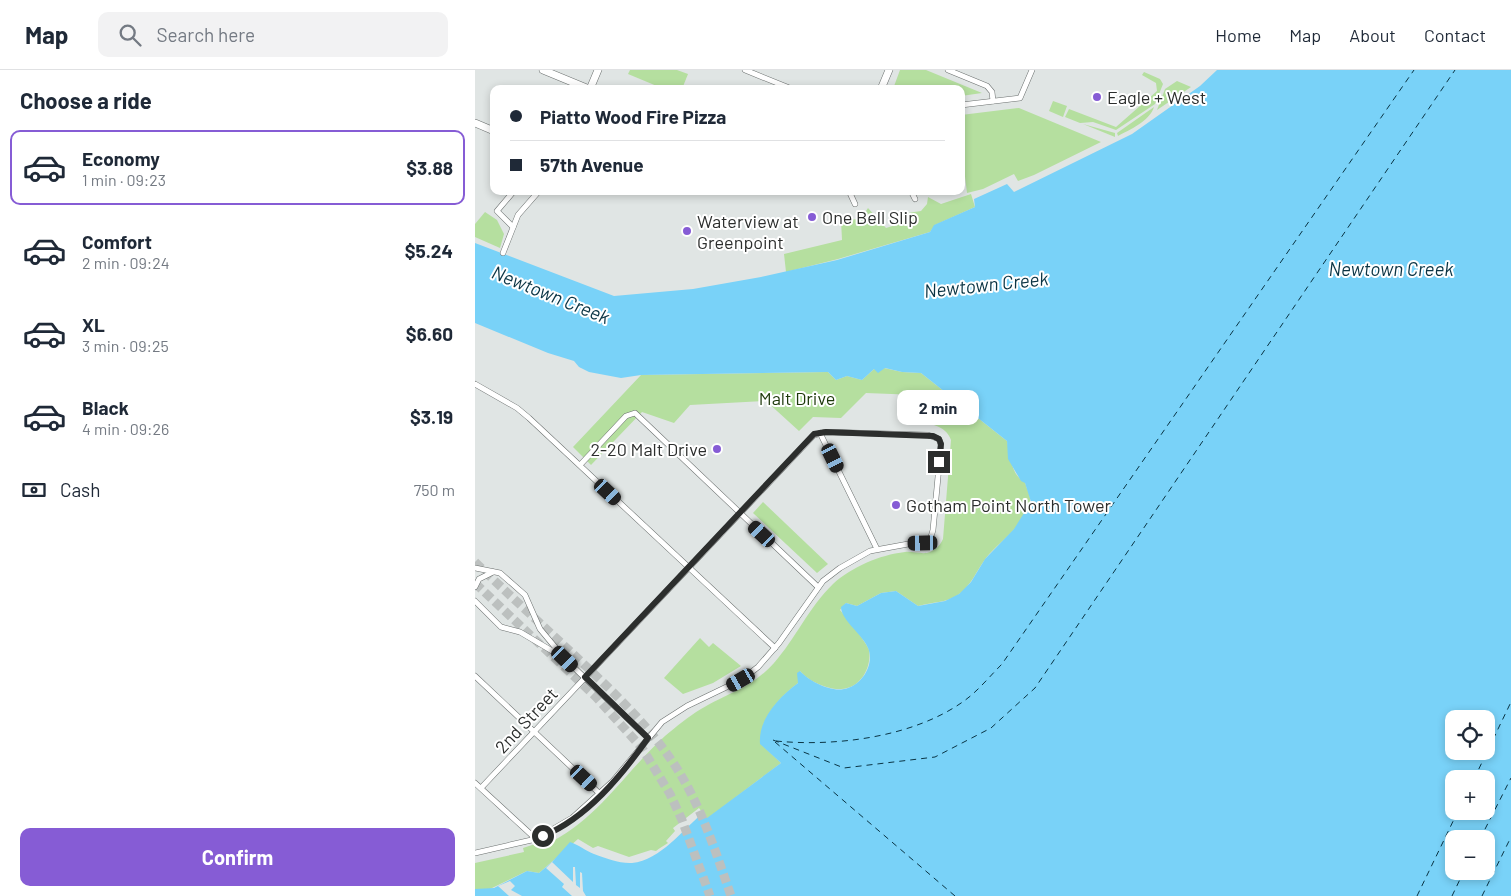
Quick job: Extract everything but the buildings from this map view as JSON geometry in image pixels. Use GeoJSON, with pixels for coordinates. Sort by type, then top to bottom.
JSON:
{"type":"FeatureCollection","features":[{"type":"Feature","properties":{"kind":"street"},"geometry":{"type":"LineString","coordinates":[[543,70],[580,85]]}},
{"type":"Feature","properties":{"kind":"street"},"geometry":{"type":"LineString","coordinates":[[592,85],[598,70]]}},
{"type":"Feature","properties":{"kind":"street"},"geometry":{"type":"LineString","coordinates":[[745,70],[782,85]]}},
{"type":"Feature","properties":{"kind":"street"},"geometry":{"type":"LineString","coordinates":[[883,85],[889,70]]}},
{"type":"Feature","properties":{"kind":"street"},"geometry":{"type":"LineString","coordinates":[[948,70],[987,86],[993,101]]}},
{"type":"Feature","properties":{"kind":"street"},"geometry":{"type":"LineString","coordinates":[[965,104],[1019,98],[1031,70]]}},
{"type":"Feature","properties":{"kind":"street"},"geometry":{"type":"LineString","coordinates":[[475,124],[490,130]]}},
{"type":"Feature","properties":{"kind":"street"},"geometry":{"type":"LineString","coordinates":[[511,195],[497,211],[513,226]]}},
{"type":"Feature","properties":{"kind":"street"},"geometry":{"type":"LineString","coordinates":[[503,253],[520,213],[536,195]]}},
{"type":"Feature","properties":{"kind":"street"},"geometry":{"type":"LineString","coordinates":[[851,195],[855,204]]}},
{"type":"Feature","properties":{"kind":"street"},"geometry":{"type":"LineString","coordinates":[[913,195],[915,199]]}},
{"type":"Feature","properties":{"kind":"street"},"geometry":{"type":"LineString","coordinates":[[475,384],[521,411],[775,648]]}},
{"type":"Feature","properties":{"kind":"street"},"geometry":{"type":"LineString","coordinates":[[580,465],[626,416],[635,413],[818,587]]}},
{"type":"Feature","properties":{"kind":"street"},"geometry":{"type":"LineString","coordinates":[[475,853],[536,839],[565,823],[600,794],[631,761],[658,726],[682,709],[741,680],[758,667],[775,648],[818,587],[839,568],[877,549],[930,540],[933,530],[941,444],[939,439],[928,436],[820,433],[877,549]]}},
{"type":"Feature","properties":{"kind":"street","name":"2nd Street"},"geometry":{"type":"LineString","coordinates":[[481,788],[814,434],[820,433]]}},
{"type":"Feature","properties":{"kind":"street"},"geometry":{"type":"LineString","coordinates":[[475,568],[503,575],[527,598],[540,628],[565,659],[648,738]]}},
{"type":"Feature","properties":{"kind":"street"},"geometry":{"type":"LineString","coordinates":[[475,587],[479,579],[493,572]]}},
{"type":"Feature","properties":{"kind":"street"},"geometry":{"type":"LineString","coordinates":[[475,601],[501,627],[528,636],[565,659]]}},
{"type":"Feature","properties":{"kind":"street"},"geometry":{"type":"LineString","coordinates":[[475,676],[600,794]]}},
{"type":"Feature","properties":{"kind":"street"},"geometry":{"type":"LineString","coordinates":[[475,783],[536,839]]}},
{"type":"Feature","properties":{"kind":"green space"},"geometry":{"type":"Polygon","coordinates":[[[630,70],[677,70],[688,74],[684,85],[654,85],[628,74],[630,70]]]}},
{"type":"Feature","properties":{"kind":"green space"},"geometry":{"type":"Polygon","coordinates":[[[900,70],[926,70],[963,85],[894,85],[900,70]]]}},
{"type":"Feature","properties":{"kind":"green space"},"geometry":{"type":"Polygon","coordinates":[[[1144,72],[1160,79],[1163,84],[1155,104],[1116,130],[1093,122],[1080,123],[1065,117],[1069,109],[1116,127],[1157,91],[1156,83],[1142,75],[1144,72]]]}},
{"type":"Feature","properties":{"kind":"green space"},"geometry":{"type":"Polygon","coordinates":[[[1177,81],[1191,87],[1157,110],[1165,89],[1177,81]]]}},
{"type":"Feature","properties":{"kind":"green space"},"geometry":{"type":"Polygon","coordinates":[[[965,86],[982,93],[965,95],[965,86]]]}},
{"type":"Feature","properties":{"kind":"green space"},"geometry":{"type":"Polygon","coordinates":[[[1053,101],[1067,106],[1063,117],[1049,111],[1053,101]]]}},
{"type":"Feature","properties":{"kind":"green space"},"geometry":{"type":"Polygon","coordinates":[[[1154,107],[1144,121],[1118,136],[1117,133],[1154,107]]]}},
{"type":"Feature","properties":{"kind":"green space"},"geometry":{"type":"Polygon","coordinates":[[[1019,108],[1101,142],[1034,175],[1018,181],[1014,174],[983,189],[967,193],[965,177],[965,115],[1019,108]]]}},
{"type":"Feature","properties":{"kind":"green space"},"geometry":{"type":"Polygon","coordinates":[[[1083,124],[1115,133],[1115,137],[1083,124]]]}},
{"type":"Feature","properties":{"kind":"green space"},"geometry":{"type":"Polygon","coordinates":[[[971,194],[975,207],[935,225],[930,232],[786,272],[784,254],[842,240],[841,220],[861,219],[868,208],[886,228],[905,222],[904,216],[901,214],[921,211],[927,204],[928,197],[941,204],[971,194]]]}},
{"type":"Feature","properties":{"kind":"green space"},"geometry":{"type":"Polygon","coordinates":[[[485,212],[497,220],[504,234],[500,248],[475,237],[475,224],[485,212]]]}},
{"type":"Feature","properties":{"kind":"green space","name":"Malt Drive"},"geometry":{"type":"Polygon","coordinates":[[[884,368],[902,372],[921,373],[1007,441],[1014,470],[1020,479],[1025,482],[1029,494],[1028,509],[1024,517],[986,558],[967,587],[953,598],[918,606],[896,591],[881,593],[857,606],[846,603],[840,610],[861,636],[869,650],[869,664],[863,676],[848,688],[836,689],[813,681],[800,671],[798,683],[784,695],[772,710],[763,726],[761,735],[761,744],[781,763],[707,819],[699,808],[673,828],[675,831],[666,841],[668,843],[656,851],[651,850],[629,857],[598,846],[593,848],[578,839],[539,873],[527,871],[490,889],[475,889],[475,863],[524,852],[523,848],[541,842],[545,845],[563,835],[595,810],[650,750],[687,718],[748,684],[765,672],[782,653],[824,593],[840,578],[857,567],[885,556],[905,552],[930,552],[938,547],[943,539],[951,440],[949,435],[941,428],[915,421],[917,395],[866,393],[841,418],[813,417],[799,431],[766,401],[690,405],[674,423],[642,412],[591,465],[573,447],[641,375],[828,372],[836,380],[847,376],[862,380],[874,369],[880,371],[884,368]]]}},
{"type":"Feature","properties":{"kind":"green space"},"geometry":{"type":"Polygon","coordinates":[[[763,502],[828,564],[817,573],[753,513],[763,502]]]}},
{"type":"Feature","properties":{"kind":"green space"},"geometry":{"type":"Polygon","coordinates":[[[700,638],[709,647],[713,643],[741,666],[713,683],[683,694],[664,678],[700,638]]]}},
{"type":"Feature","properties":{"kind":"water","name":"Newtown Creek"},"geometry":{"type":"Polygon","coordinates":[[[1217,70],[1511,70],[1511,896],[475,896],[475,889],[494,888],[527,871],[539,873],[570,842],[594,854],[628,863],[643,861],[662,850],[703,813],[707,818],[781,763],[760,744],[760,735],[762,726],[771,709],[798,683],[797,673],[800,671],[820,685],[832,689],[850,687],[861,679],[868,667],[870,654],[862,638],[848,622],[841,607],[846,603],[857,606],[881,593],[896,591],[918,606],[945,601],[959,594],[971,582],[985,559],[1014,529],[1031,502],[1025,483],[1021,481],[1008,459],[1007,441],[921,373],[902,372],[885,368],[878,373],[874,369],[862,380],[847,376],[836,380],[828,372],[641,375],[621,378],[589,372],[579,367],[574,361],[548,353],[475,323],[475,243],[614,296],[693,289],[761,277],[837,260],[930,232],[934,225],[975,207],[974,199],[1007,184],[1014,192],[1132,134],[1200,86],[1217,70]]]}},
{"type":"Feature","properties":{"kind":"pier"},"geometry":{"type":"Polygon","coordinates":[[[552,862],[573,882],[573,867],[575,867],[576,885],[580,888],[580,872],[582,873],[583,891],[586,896],[572,896],[562,887],[564,884],[546,868],[552,862]]]}},
{"type":"Feature","properties":{"kind":"pier"},"geometry":{"type":"Polygon","coordinates":[[[510,881],[515,886],[511,890],[522,896],[509,896],[498,886],[510,881]]]}},
{"type":"Feature","properties":{"kind":"ferry route"},"geometry":{"type":"LineString","coordinates":[[776,741],[824,742],[849,740],[874,737],[898,731],[944,713],[964,701],[984,683],[1002,664],[1414,70]]}},
{"type":"Feature","properties":{"kind":"ferry route"},"geometry":{"type":"LineString","coordinates":[[773,740],[844,768],[935,757],[991,728],[1035,688],[1455,70]]}},
{"type":"Feature","properties":{"kind":"ferry route"},"geometry":{"type":"LineString","coordinates":[[1478,770],[1511,702]]}},
{"type":"Feature","properties":{"kind":"ferry route"},"geometry":{"type":"LineString","coordinates":[[775,742],[955,896]]}},
{"type":"Feature","properties":{"kind":"ferry route"},"geometry":{"type":"LineString","coordinates":[[1485,830],[1511,778]]}},
{"type":"Feature","properties":{"kind":"ferry route"},"geometry":{"type":"LineString","coordinates":[[1417,896],[1454,820]]}},
{"type":"Feature","properties":{"kind":"ferry route"},"geometry":{"type":"LineString","coordinates":[[1482,896],[1511,837]]}},
{"type":"Feature","properties":{"kind":"ferry route"},"geometry":{"type":"LineString","coordinates":[[1452,896],[1460,880]]}},
{"type":"Feature","properties":{"kind":"tunnel"},"geometry":{"type":"LineString","coordinates":[[475,562],[612,691],[661,746],[682,777],[699,810],[731,896]]}},
{"type":"Feature","properties":{"kind":"tunnel"},"geometry":{"type":"LineString","coordinates":[[475,583],[596,697],[642,748],[670,794],[682,820],[710,896]]}},
{"type":"Feature","properties":{"kind":"place","name":"Eagle + West"},"geometry":{"type":"Point","coordinates":[1097,97]}},
{"type":"Feature","properties":{"kind":"place","name":"One Bell Slip"},"geometry":{"type":"Point","coordinates":[812,217]}},
{"type":"Feature","properties":{"kind":"place","name":"Waterview at Greenpoint"},"geometry":{"type":"Point","coordinates":[687,231]}},
{"type":"Feature","properties":{"kind":"place","name":"2-20 Malt Drive"},"geometry":{"type":"Point","coordinates":[717,449]}},
{"type":"Feature","properties":{"kind":"place","name":"Gotham Point North Tower"},"geometry":{"type":"Point","coordinates":[896,505]}},
{"type":"Feature","properties":{"kind":"route"},"geometry":{"type":"LineString","coordinates":[[543,836],[572,818],[600,794],[619,775],[648,738],[585,677],[814,434],[826,432],[933,436],[937,437],[941,443],[939,462]]}}]}
